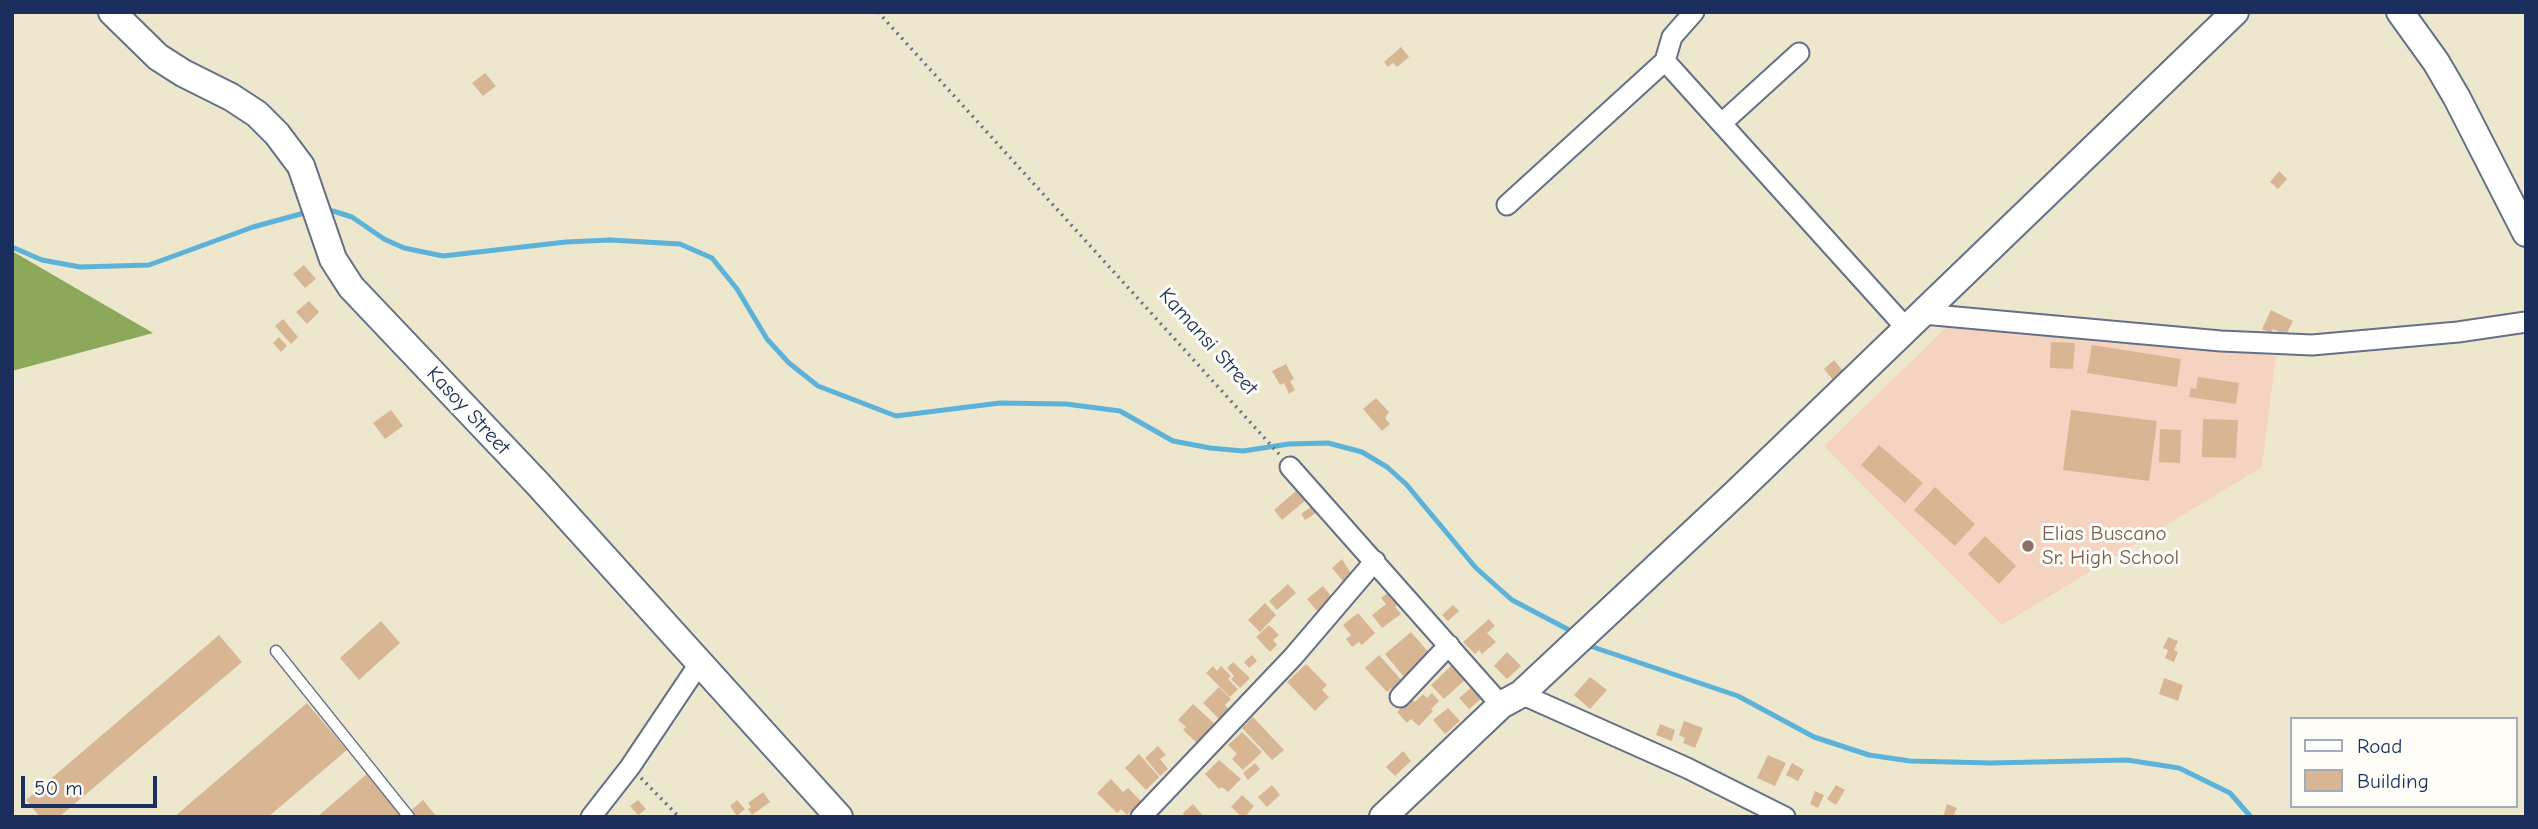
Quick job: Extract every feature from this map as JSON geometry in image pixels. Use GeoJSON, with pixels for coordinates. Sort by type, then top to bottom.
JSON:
{"type":"FeatureCollection","features":[{"type":"Feature","properties":{"kind":"street","name":"Kasoy Street"},"geometry":{"type":"LineString","coordinates":[[112,12],[158,57],[257,114],[290,149],[301,166],[325,240],[339,272],[351,287],[537,484],[839,817]]}},
{"type":"Feature","properties":{"kind":"street"},"geometry":{"type":"LineString","coordinates":[[1507,205],[1665,61],[1672,37],[1694,12]]}},
{"type":"Feature","properties":{"kind":"street"},"geometry":{"type":"LineString","coordinates":[[1383,817],[1915,322],[2235,12]]}},
{"type":"Feature","properties":{"kind":"street"},"geometry":{"type":"LineString","coordinates":[[2400,12],[2458,98],[2526,233]]}},
{"type":"Feature","properties":{"kind":"street"},"geometry":{"type":"LineString","coordinates":[[1722,122],[1799,53]]}},
{"type":"Feature","properties":{"kind":"street"},"geometry":{"type":"LineString","coordinates":[[1665,61],[1915,322],[2312,345],[2458,332],[2526,322]]}},
{"type":"Feature","properties":{"kind":"street"},"geometry":{"type":"LineString","coordinates":[[1290,467],[1449,645],[1511,699],[1711,779],[1784,817]]}},
{"type":"Feature","properties":{"kind":"street"},"geometry":{"type":"LineString","coordinates":[[1141,817],[1293,657],[1375,561]]}},
{"type":"Feature","properties":{"kind":"street"},"geometry":{"type":"LineString","coordinates":[[1400,697],[1449,645]]}},
{"type":"Feature","properties":{"kind":"street"},"geometry":{"type":"LineString","coordinates":[[592,817],[630,767],[699,664]]}},
{"type":"Feature","properties":{"kind":"lane"},"geometry":{"type":"LineString","coordinates":[[276,651],[409,817]]}},
{"type":"Feature","properties":{"kind":"path","name":"Kamansi Street"},"geometry":{"type":"LineString","coordinates":[[878,12],[1290,467]]}},
{"type":"Feature","properties":{"kind":"path"},"geometry":{"type":"LineString","coordinates":[[630,767],[679,817]]}},
{"type":"Feature","properties":{"kind":"shaded area","name":"Elias Buscano Sr. High School"},"geometry":{"type":"Polygon","coordinates":[[[1949,325],[2276,356],[2262,467],[2002,625],[1824,446],[1949,325]]]}},
{"type":"Feature","properties":{"kind":"green space"},"geometry":{"type":"Polygon","coordinates":[[[12,251],[153,333],[12,371],[12,251]]]}},
{"type":"Feature","properties":{"kind":"building"},"geometry":{"type":"Polygon","coordinates":[[[1401,47],[1409,57],[1397,67],[1393,63],[1388,67],[1384,62],[1401,47]]]}},
{"type":"Feature","properties":{"kind":"building"},"geometry":{"type":"Polygon","coordinates":[[[485,73],[496,86],[483,96],[472,83],[485,73]]]}},
{"type":"Feature","properties":{"kind":"building"},"geometry":{"type":"Polygon","coordinates":[[[2279,171],[2287,179],[2278,189],[2270,182],[2279,171]]]}},
{"type":"Feature","properties":{"kind":"building"},"geometry":{"type":"Polygon","coordinates":[[[304,265],[316,279],[305,288],[293,274],[304,265]]]}},
{"type":"Feature","properties":{"kind":"building"},"geometry":{"type":"Polygon","coordinates":[[[309,301],[319,312],[307,324],[296,312],[309,301]]]}},
{"type":"Feature","properties":{"kind":"building"},"geometry":{"type":"Polygon","coordinates":[[[2271,310],[2293,321],[2286,335],[2273,329],[2271,333],[2262,329],[2271,310]]]}},
{"type":"Feature","properties":{"kind":"building"},"geometry":{"type":"Polygon","coordinates":[[[283,319],[298,337],[291,344],[275,326],[283,319]]]}},
{"type":"Feature","properties":{"kind":"building"},"geometry":{"type":"Polygon","coordinates":[[[279,337],[287,346],[281,352],[273,343],[279,337]]]}},
{"type":"Feature","properties":{"kind":"building"},"geometry":{"type":"Polygon","coordinates":[[[2051,342],[2075,343],[2073,369],[2050,368],[2051,342]]]}},
{"type":"Feature","properties":{"kind":"building"},"geometry":{"type":"Polygon","coordinates":[[[2092,345],[2181,359],[2177,387],[2087,373],[2092,345]]]}},
{"type":"Feature","properties":{"kind":"building"},"geometry":{"type":"Polygon","coordinates":[[[1834,360],[1843,371],[1833,380],[1824,369],[1834,360]]]}},
{"type":"Feature","properties":{"kind":"building"},"geometry":{"type":"Polygon","coordinates":[[[1286,364],[1294,379],[1290,381],[1295,390],[1289,394],[1284,383],[1280,385],[1272,371],[1286,364]]]}},
{"type":"Feature","properties":{"kind":"building"},"geometry":{"type":"Polygon","coordinates":[[[2198,377],[2239,383],[2236,404],[2189,397],[2191,388],[2196,389],[2198,377]]]}},
{"type":"Feature","properties":{"kind":"building"},"geometry":{"type":"Polygon","coordinates":[[[1376,398],[1389,412],[1385,418],[1390,424],[1382,431],[1363,409],[1376,398]]]}},
{"type":"Feature","properties":{"kind":"building"},"geometry":{"type":"Polygon","coordinates":[[[391,410],[403,426],[385,439],[373,423],[391,410]]]}},
{"type":"Feature","properties":{"kind":"building"},"geometry":{"type":"Polygon","coordinates":[[[2071,410],[2157,421],[2149,481],[2063,470],[2071,410]]]}},
{"type":"Feature","properties":{"kind":"building"},"geometry":{"type":"Polygon","coordinates":[[[2203,419],[2238,420],[2236,458],[2202,457],[2203,419]]]}},
{"type":"Feature","properties":{"kind":"building"},"geometry":{"type":"Polygon","coordinates":[[[2160,429],[2181,430],[2180,463],[2159,462],[2160,429]]]}},
{"type":"Feature","properties":{"kind":"building"},"geometry":{"type":"Polygon","coordinates":[[[1879,445],[1923,483],[1905,503],[1861,465],[1879,445]]]}},
{"type":"Feature","properties":{"kind":"building"},"geometry":{"type":"Polygon","coordinates":[[[1935,487],[1975,524],[1955,546],[1914,510],[1935,487]]]}},
{"type":"Feature","properties":{"kind":"building"},"geometry":{"type":"Polygon","coordinates":[[[1297,490],[1306,500],[1282,520],[1274,510],[1297,490]]]}},
{"type":"Feature","properties":{"kind":"building"},"geometry":{"type":"Polygon","coordinates":[[[1311,507],[1316,513],[1305,520],[1301,514],[1311,507]]]}},
{"type":"Feature","properties":{"kind":"building"},"geometry":{"type":"Polygon","coordinates":[[[1985,536],[2016,566],[1999,584],[1968,554],[1985,536]]]}},
{"type":"Feature","properties":{"kind":"building"},"geometry":{"type":"Polygon","coordinates":[[[1342,559],[1352,575],[1343,581],[1332,568],[1342,559]]]}},
{"type":"Feature","properties":{"kind":"building"},"geometry":{"type":"Polygon","coordinates":[[[1288,584],[1296,593],[1277,610],[1269,601],[1288,584]]]}},
{"type":"Feature","properties":{"kind":"building"},"geometry":{"type":"Polygon","coordinates":[[[1323,586],[1333,598],[1317,611],[1307,599],[1323,586]]]}},
{"type":"Feature","properties":{"kind":"building"},"geometry":{"type":"Polygon","coordinates":[[[1391,590],[1401,602],[1395,607],[1401,614],[1382,628],[1372,615],[1386,604],[1381,598],[1391,590]]]}},
{"type":"Feature","properties":{"kind":"building"},"geometry":{"type":"Polygon","coordinates":[[[1265,603],[1276,615],[1260,632],[1248,620],[1265,603]]]}},
{"type":"Feature","properties":{"kind":"building"},"geometry":{"type":"Polygon","coordinates":[[[1453,605],[1459,611],[1448,621],[1442,615],[1453,605]]]}},
{"type":"Feature","properties":{"kind":"building"},"geometry":{"type":"Polygon","coordinates":[[[1358,613],[1375,633],[1362,645],[1359,642],[1352,647],[1346,639],[1351,635],[1343,625],[1358,613]]]}},
{"type":"Feature","properties":{"kind":"building"},"geometry":{"type":"Polygon","coordinates":[[[1489,619],[1495,626],[1487,633],[1496,642],[1482,654],[1479,650],[1475,654],[1463,642],[1489,619]]]}},
{"type":"Feature","properties":{"kind":"building"},"geometry":{"type":"Polygon","coordinates":[[[381,621],[400,643],[359,680],[340,658],[381,621]]]}},
{"type":"Feature","properties":{"kind":"building"},"geometry":{"type":"Polygon","coordinates":[[[1269,625],[1279,635],[1273,640],[1277,645],[1270,652],[1256,637],[1269,625]]]}},
{"type":"Feature","properties":{"kind":"building"},"geometry":{"type":"Polygon","coordinates":[[[1411,632],[1436,661],[1409,683],[1385,654],[1411,632]]]}},
{"type":"Feature","properties":{"kind":"building"},"geometry":{"type":"Polygon","coordinates":[[[219,635],[242,662],[59,817],[40,817],[26,800],[219,635]]]}},
{"type":"Feature","properties":{"kind":"building"},"geometry":{"type":"Polygon","coordinates":[[[2168,637],[2178,641],[2174,650],[2178,652],[2174,662],[2165,658],[2168,650],[2163,648],[2168,637]]]}},
{"type":"Feature","properties":{"kind":"building"},"geometry":{"type":"Polygon","coordinates":[[[1507,652],[1521,666],[1507,679],[1494,666],[1507,652]]]}},
{"type":"Feature","properties":{"kind":"building"},"geometry":{"type":"Polygon","coordinates":[[[1252,655],[1257,661],[1249,668],[1244,662],[1252,655]]]}},
{"type":"Feature","properties":{"kind":"building"},"geometry":{"type":"Polygon","coordinates":[[[1379,655],[1405,684],[1396,692],[1392,688],[1387,692],[1365,668],[1379,655]]]}},
{"type":"Feature","properties":{"kind":"building"},"geometry":{"type":"Polygon","coordinates":[[[1233,662],[1250,678],[1240,688],[1231,679],[1234,676],[1227,668],[1233,662]]]}},
{"type":"Feature","properties":{"kind":"building"},"geometry":{"type":"Polygon","coordinates":[[[1306,664],[1327,685],[1322,690],[1329,697],[1315,711],[1287,682],[1306,664]]]}},
{"type":"Feature","properties":{"kind":"building"},"geometry":{"type":"Polygon","coordinates":[[[1453,664],[1466,679],[1444,699],[1431,685],[1453,664]]]}},
{"type":"Feature","properties":{"kind":"building"},"geometry":{"type":"Polygon","coordinates":[[[1213,666],[1217,671],[1221,666],[1231,676],[1228,679],[1238,689],[1230,697],[1206,673],[1213,666]]]}},
{"type":"Feature","properties":{"kind":"building"},"geometry":{"type":"Polygon","coordinates":[[[1590,677],[1607,690],[1590,709],[1574,695],[1590,677]]]}},
{"type":"Feature","properties":{"kind":"building"},"geometry":{"type":"Polygon","coordinates":[[[2164,678],[2183,685],[2178,701],[2159,694],[2164,678]]]}},
{"type":"Feature","properties":{"kind":"building"},"geometry":{"type":"Polygon","coordinates":[[[1473,686],[1482,698],[1469,709],[1459,698],[1473,686]]]}},
{"type":"Feature","properties":{"kind":"building"},"geometry":{"type":"Polygon","coordinates":[[[1219,687],[1231,699],[1225,705],[1229,709],[1219,719],[1203,703],[1219,687]]]}},
{"type":"Feature","properties":{"kind":"building"},"geometry":{"type":"Polygon","coordinates":[[[1432,693],[1439,701],[1419,726],[1411,719],[1407,723],[1397,712],[1411,698],[1415,702],[1423,694],[1427,698],[1432,693]]]}},
{"type":"Feature","properties":{"kind":"building"},"geometry":{"type":"Polygon","coordinates":[[[307,703],[347,750],[268,817],[174,817],[307,703]]]}},
{"type":"Feature","properties":{"kind":"building"},"geometry":{"type":"Polygon","coordinates":[[[1193,704],[1215,724],[1197,743],[1183,730],[1186,727],[1178,720],[1193,704]]]}},
{"type":"Feature","properties":{"kind":"building"},"geometry":{"type":"Polygon","coordinates":[[[1448,708],[1460,721],[1445,734],[1433,720],[1448,708]]]}},
{"type":"Feature","properties":{"kind":"building"},"geometry":{"type":"Polygon","coordinates":[[[1253,717],[1284,750],[1272,760],[1242,728],[1253,717]]]}},
{"type":"Feature","properties":{"kind":"building"},"geometry":{"type":"Polygon","coordinates":[[[1684,721],[1703,728],[1695,748],[1683,743],[1685,738],[1679,735],[1684,721]]]}},
{"type":"Feature","properties":{"kind":"building"},"geometry":{"type":"Polygon","coordinates":[[[1660,724],[1675,730],[1672,741],[1656,735],[1660,724]]]}},
{"type":"Feature","properties":{"kind":"building"},"geometry":{"type":"Polygon","coordinates":[[[1242,732],[1262,752],[1243,770],[1232,759],[1237,754],[1228,745],[1242,732]]]}},
{"type":"Feature","properties":{"kind":"building"},"geometry":{"type":"Polygon","coordinates":[[[1158,746],[1166,755],[1160,759],[1168,769],[1160,776],[1145,758],[1158,746]]]}},
{"type":"Feature","properties":{"kind":"building"},"geometry":{"type":"Polygon","coordinates":[[[1403,751],[1411,761],[1395,776],[1386,767],[1403,751]]]}},
{"type":"Feature","properties":{"kind":"building"},"geometry":{"type":"Polygon","coordinates":[[[1139,754],[1159,777],[1146,790],[1125,768],[1139,754]]]}},
{"type":"Feature","properties":{"kind":"building"},"geometry":{"type":"Polygon","coordinates":[[[1768,755],[1786,763],[1775,786],[1757,778],[1768,755]]]}},
{"type":"Feature","properties":{"kind":"building"},"geometry":{"type":"Polygon","coordinates":[[[1219,760],[1241,779],[1228,792],[1222,787],[1219,789],[1205,774],[1219,760]]]}},
{"type":"Feature","properties":{"kind":"building"},"geometry":{"type":"Polygon","coordinates":[[[1255,763],[1260,769],[1248,780],[1243,773],[1255,763]]]}},
{"type":"Feature","properties":{"kind":"building"},"geometry":{"type":"Polygon","coordinates":[[[1792,763],[1804,770],[1798,781],[1786,775],[1792,763]]]}},
{"type":"Feature","properties":{"kind":"building"},"geometry":{"type":"Polygon","coordinates":[[[368,773],[405,817],[317,817],[368,773]]]}},
{"type":"Feature","properties":{"kind":"building"},"geometry":{"type":"Polygon","coordinates":[[[1111,779],[1123,792],[1128,788],[1141,801],[1127,815],[1121,809],[1117,813],[1097,793],[1111,779]]]}},
{"type":"Feature","properties":{"kind":"building"},"geometry":{"type":"Polygon","coordinates":[[[1272,785],[1280,795],[1267,807],[1258,797],[1272,785]]]}},
{"type":"Feature","properties":{"kind":"building"},"geometry":{"type":"Polygon","coordinates":[[[1836,785],[1845,790],[1836,805],[1827,799],[1836,785]]]}},
{"type":"Feature","properties":{"kind":"building"},"geometry":{"type":"Polygon","coordinates":[[[1815,791],[1824,795],[1818,808],[1810,804],[1815,791]]]}},
{"type":"Feature","properties":{"kind":"building"},"geometry":{"type":"Polygon","coordinates":[[[763,792],[770,802],[752,815],[748,803],[763,792]]]}},
{"type":"Feature","properties":{"kind":"building"},"geometry":{"type":"Polygon","coordinates":[[[1242,795],[1254,806],[1245,817],[1231,807],[1242,795]]]}},
{"type":"Feature","properties":{"kind":"building"},"geometry":{"type":"Polygon","coordinates":[[[423,800],[437,817],[411,817],[408,813],[423,800]]]}},
{"type":"Feature","properties":{"kind":"building"},"geometry":{"type":"Polygon","coordinates":[[[638,800],[646,809],[638,815],[630,806],[638,800]]]}},
{"type":"Feature","properties":{"kind":"building"},"geometry":{"type":"Polygon","coordinates":[[[737,800],[745,809],[737,816],[730,806],[737,800]]]}},
{"type":"Feature","properties":{"kind":"building"},"geometry":{"type":"Polygon","coordinates":[[[1193,804],[1204,817],[1185,817],[1183,813],[1193,804]]]}},
{"type":"Feature","properties":{"kind":"building"},"geometry":{"type":"Polygon","coordinates":[[[1947,804],[1957,808],[1953,817],[1943,817],[1947,804]]]}},
{"type":"Feature","properties":{"kind":"waterway"},"geometry":{"type":"LineString","coordinates":[[324,211],[352,217],[384,239],[404,248],[443,256],[566,242],[610,240],[680,244],[712,258],[737,289],[767,339],[789,363],[818,386],[896,416],[1000,403],[1066,404],[1120,411],[1173,441],[1210,448],[1243,451],[1289,444],[1328,443],[1362,452],[1387,467],[1406,484],[1476,568],[1512,600],[1571,631]]}},
{"type":"Feature","properties":{"kind":"waterway"},"geometry":{"type":"LineString","coordinates":[[12,247],[42,260],[80,267],[149,265],[253,227],[308,212]]}},
{"type":"Feature","properties":{"kind":"waterway"},"geometry":{"type":"LineString","coordinates":[[1590,646],[1738,696],[1814,737],[1869,755],[1910,761],[1991,763],[2127,760],[2179,768],[2230,793],[2251,817]]}},
{"type":"Feature","properties":{"kind":"place","name":"Elias Buscano Sr. High School"},"geometry":{"type":"Point","coordinates":[2028,546]}}]}
